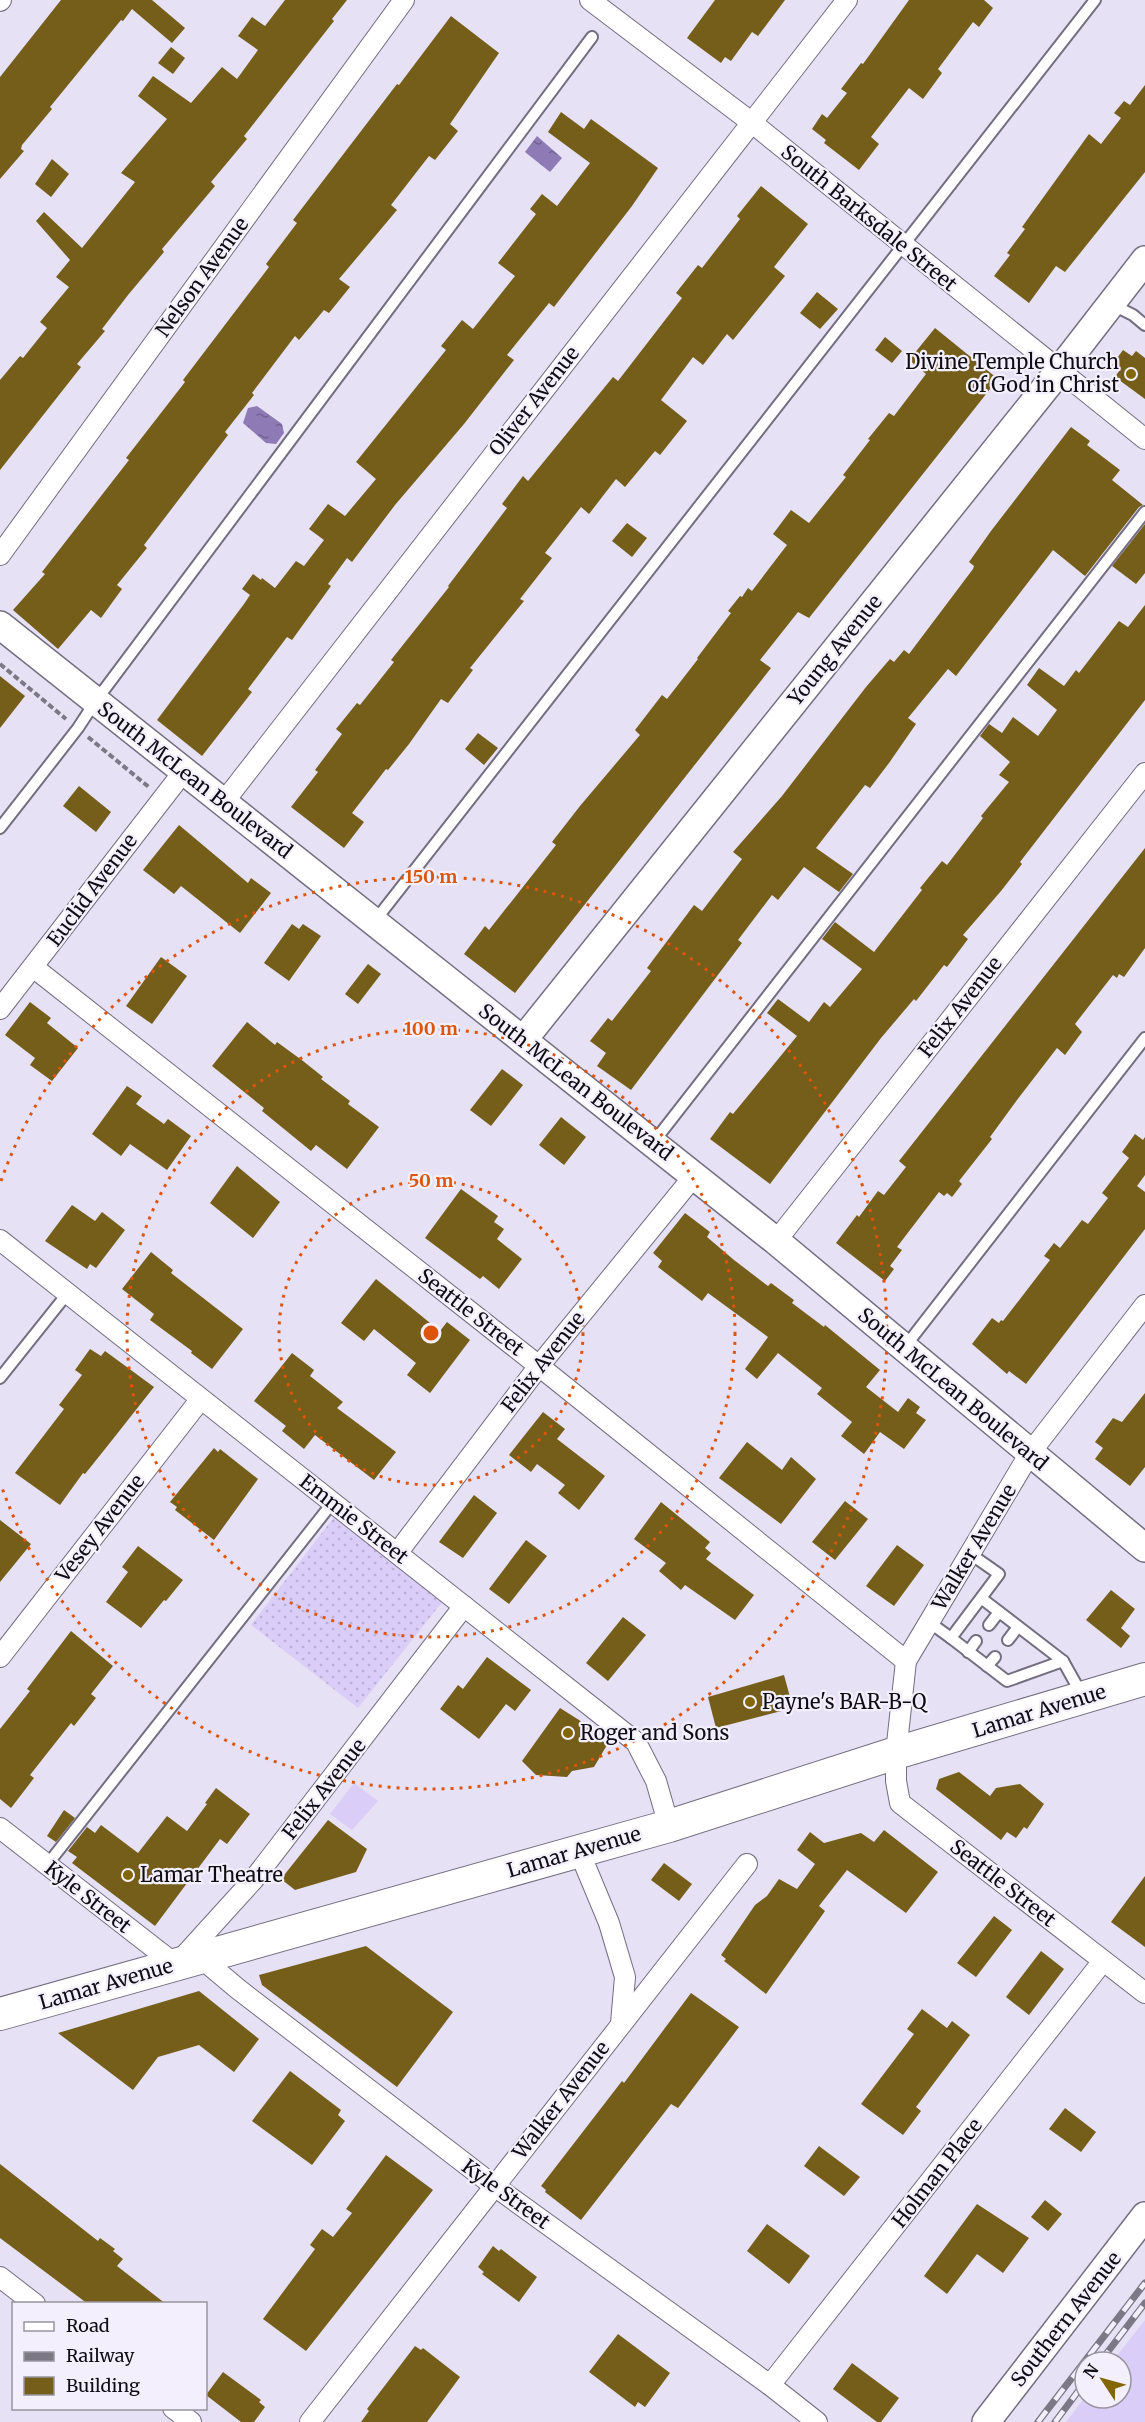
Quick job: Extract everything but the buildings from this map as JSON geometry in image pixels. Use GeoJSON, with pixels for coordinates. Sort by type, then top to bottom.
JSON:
{"type":"FeatureCollection","features":[{"type":"Feature","properties":{"kind":"main road","name":"Young Avenue"},"geometry":{"type":"LineString","coordinates":[[524,1040],[1059,371],[1145,260]]}},
{"type":"Feature","properties":{"kind":"main road","name":"South McLean Boulevard"},"geometry":{"type":"LineString","coordinates":[[0,625],[776,1241],[1030,1453],[1139,1540]]}},
{"type":"Feature","properties":{"kind":"main road","name":"Lamar Avenue"},"geometry":{"type":"LineString","coordinates":[[0,2014],[669,1826],[896,1753],[1145,1679]]}},
{"type":"Feature","properties":{"kind":"main road","name":"Southern Avenue"},"geometry":{"type":"LineString","coordinates":[[986,2422],[1145,2216]]}},
{"type":"Feature","properties":{"kind":"street","name":"Nelson Avenue"},"geometry":{"type":"LineString","coordinates":[[0,555],[404,0]]}},
{"type":"Feature","properties":{"kind":"street","name":"South Barksdale Street"},"geometry":{"type":"LineString","coordinates":[[590,0],[751,122],[1145,439]]}},
{"type":"Feature","properties":{"kind":"street","name":"Oliver Avenue"},"geometry":{"type":"LineString","coordinates":[[223,802],[847,0]]}},
{"type":"Feature","properties":{"kind":"street","name":"Euclid Avenue"},"geometry":{"type":"LineString","coordinates":[[0,1009],[184,771]]}},
{"type":"Feature","properties":{"kind":"street","name":"Felix Avenue"},"geometry":{"type":"LineString","coordinates":[[776,1241],[1145,773]]}},
{"type":"Feature","properties":{"kind":"street","name":"Seattle Street"},"geometry":{"type":"LineString","coordinates":[[33,967],[538,1366],[906,1661]]}},
{"type":"Feature","properties":{"kind":"street","name":"Felix Avenue"},"geometry":{"type":"LineString","coordinates":[[398,1552],[538,1366],[694,1176]]}},
{"type":"Feature","properties":{"kind":"street","name":"Emmie Street"},"geometry":{"type":"LineString","coordinates":[[0,1240],[636,1742],[656,1781],[669,1826]]}},
{"type":"Feature","properties":{"kind":"street","name":"Walker Avenue"},"geometry":{"type":"LineString","coordinates":[[896,1753],[906,1661],[1030,1453],[1145,1305]]}},
{"type":"Feature","properties":{"kind":"street","name":"Vesey Avenue"},"geometry":{"type":"LineString","coordinates":[[0,1657],[200,1400]]}},
{"type":"Feature","properties":{"kind":"street","name":"Felix Avenue"},"geometry":{"type":"LineString","coordinates":[[188,1961],[464,1606]]}},
{"type":"Feature","properties":{"kind":"street","name":"Seattle Street"},"geometry":{"type":"LineString","coordinates":[[896,1753],[896,1781],[900,1803],[1145,1993]]}},
{"type":"Feature","properties":{"kind":"street","name":"Kyle Street"},"geometry":{"type":"LineString","coordinates":[[0,1828],[47,1865],[188,1961],[238,1989],[493,2185],[771,2385],[817,2422]]}},
{"type":"Feature","properties":{"kind":"street"},"geometry":{"type":"LineString","coordinates":[[579,1851],[609,1923],[625,1977],[621,2023]]}},
{"type":"Feature","properties":{"kind":"street","name":"Walker Avenue"},"geometry":{"type":"LineString","coordinates":[[310,2422],[493,2185],[747,1864]]}},
{"type":"Feature","properties":{"kind":"street","name":"Holman Place"},"geometry":{"type":"LineString","coordinates":[[771,2385],[1103,1961]]}},
{"type":"Feature","properties":{"kind":"street"},"geometry":{"type":"LineString","coordinates":[[0,2277],[32,2302]]}},
{"type":"Feature","properties":{"kind":"street"},"geometry":{"type":"LineString","coordinates":[[174,2410],[191,2422]]}},
{"type":"Feature","properties":{"kind":"lane"},"geometry":{"type":"LineString","coordinates":[[374,922],[1095,0]]}},
{"type":"Feature","properties":{"kind":"lane"},"geometry":{"type":"LineString","coordinates":[[0,828],[78,728],[95,702],[592,37]]}},
{"type":"Feature","properties":{"kind":"lane"},"geometry":{"type":"LineString","coordinates":[[1111,304],[1133,315],[1145,325]]}},
{"type":"Feature","properties":{"kind":"lane"},"geometry":{"type":"LineString","coordinates":[[653,1143],[1145,513]]}},
{"type":"Feature","properties":{"kind":"lane"},"geometry":{"type":"LineString","coordinates":[[904,1348],[1145,1038]]}},
{"type":"Feature","properties":{"kind":"lane"},"geometry":{"type":"LineString","coordinates":[[0,1378],[67,1294]]}},
{"type":"Feature","properties":{"kind":"lane"},"geometry":{"type":"LineString","coordinates":[[47,1865],[333,1502]]}},
{"type":"Feature","properties":{"kind":"lane"},"geometry":{"type":"LineString","coordinates":[[951,1638],[999,1574],[969,1553]]}},
{"type":"Feature","properties":{"kind":"lane"},"geometry":{"type":"LineString","coordinates":[[981,1598],[1063,1661],[1084,1697]]}},
{"type":"Feature","properties":{"kind":"lane"},"geometry":{"type":"LineString","coordinates":[[989,1625],[999,1612]]}},
{"type":"Feature","properties":{"kind":"lane"},"geometry":{"type":"LineString","coordinates":[[929,1622],[1007,1682],[1063,1661]]}},
{"type":"Feature","properties":{"kind":"lane"},"geometry":{"type":"LineString","coordinates":[[1008,1640],[1018,1627]]}},
{"type":"Feature","properties":{"kind":"lane"},"geometry":{"type":"LineString","coordinates":[[968,1652],[976,1641]]}},
{"type":"Feature","properties":{"kind":"lane"},"geometry":{"type":"LineString","coordinates":[[987,1666],[995,1657]]}},
{"type":"Feature","properties":{"kind":"shaded area"},"geometry":{"type":"Polygon","coordinates":[[[334,1517],[443,1601],[358,1708],[251,1625],[334,1517]]]}},
{"type":"Feature","properties":{"kind":"shaded area"},"geometry":{"type":"Polygon","coordinates":[[[354,1783],[378,1801],[352,1830],[330,1814],[354,1783]]]}},
{"type":"Feature","properties":{"kind":"shaded area"},"geometry":{"type":"Polygon","coordinates":[[[1145,2320],[1145,2422],[1066,2422],[1075,2410],[1133,2410],[1133,2350],[1121,2350],[1145,2320]]]}},
{"type":"Feature","properties":{"kind":"water"},"geometry":{"type":"Polygon","coordinates":[[[537,136],[562,158],[550,172],[525,152],[537,136]]]}},
{"type":"Feature","properties":{"kind":"water"},"geometry":{"type":"Polygon","coordinates":[[[257,406],[282,424],[284,433],[276,444],[266,443],[243,423],[248,408],[257,406]]]}},
{"type":"Feature","properties":{"kind":"railway"},"geometry":{"type":"LineString","coordinates":[[1038,2422],[1145,2283]]}},
{"type":"Feature","properties":{"kind":"railway"},"geometry":{"type":"LineString","coordinates":[[1109,2350],[1145,2303]]}},
{"type":"Feature","properties":{"kind":"railway"},"geometry":{"type":"LineString","coordinates":[[1055,2422],[1073,2398]]}},
{"type":"Feature","properties":{"kind":"place","name":"Divine Temple Church of God in Christ"},"geometry":{"type":"Point","coordinates":[1131,374]}},
{"type":"Feature","properties":{"kind":"place","name":"Payne's BAR-B-Q"},"geometry":{"type":"Point","coordinates":[750,1702]}},
{"type":"Feature","properties":{"kind":"place","name":"Roger and Sons"},"geometry":{"type":"Point","coordinates":[568,1733]}},
{"type":"Feature","properties":{"kind":"place","name":"Lamar Theatre"},"geometry":{"type":"Point","coordinates":[128,1875]}}]}
